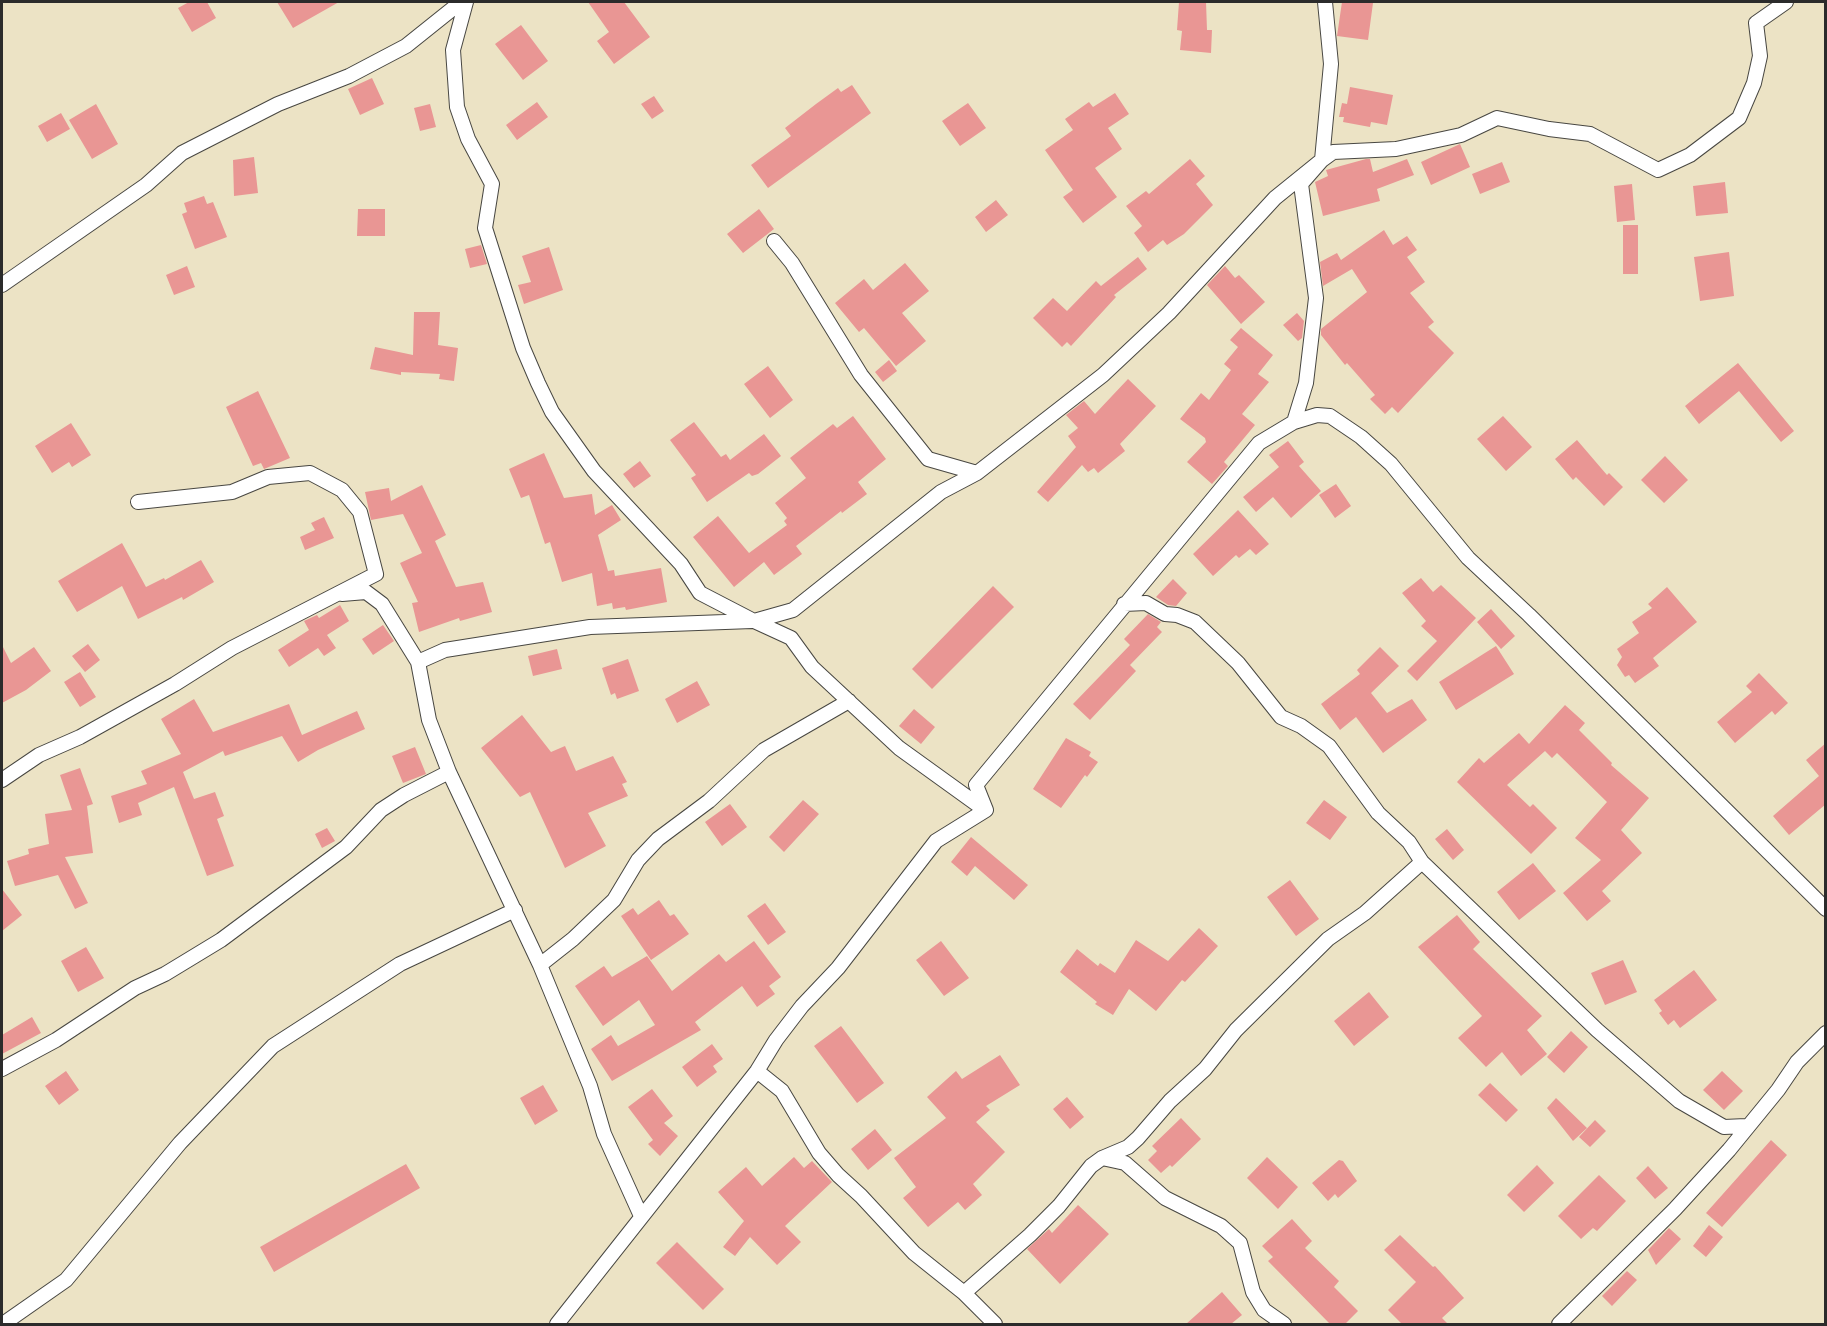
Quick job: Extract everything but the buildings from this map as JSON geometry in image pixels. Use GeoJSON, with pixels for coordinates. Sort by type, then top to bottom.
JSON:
{"type":"FeatureCollection","features":[{"type":"Feature","properties":{"kind":"street"},"geometry":{"type":"LineString","coordinates":[[2,285],[146,185],[182,153],[279,104],[349,76],[406,46],[461,2]]}},
{"type":"Feature","properties":{"kind":"street"},"geometry":{"type":"LineString","coordinates":[[466,2],[453,50],[456,108],[468,139],[492,184],[485,228],[523,348],[552,412],[594,471],[681,564],[699,593],[791,638],[812,667],[899,748],[986,810]]}},
{"type":"Feature","properties":{"kind":"street"},"geometry":{"type":"LineString","coordinates":[[1294,422],[1306,383],[1316,298],[1301,184],[1322,160],[1331,64],[1325,2]]}},
{"type":"Feature","properties":{"kind":"street"},"geometry":{"type":"LineString","coordinates":[[418,662],[445,650],[590,627],[754,621],[793,610],[941,492],[977,473],[1103,375],[1169,313],[1275,198],[1333,152],[1396,149],[1461,135],[1497,118],[1549,129],[1590,134],[1658,170],[1690,155],[1739,118],[1754,83],[1760,56],[1756,22],[1786,2]]}},
{"type":"Feature","properties":{"kind":"street"},"geometry":{"type":"LineString","coordinates":[[774,240],[792,263],[861,375],[928,459],[977,473]]}},
{"type":"Feature","properties":{"kind":"street"},"geometry":{"type":"LineString","coordinates":[[986,810],[976,785],[1259,443],[1294,422],[1317,415],[1330,416],[1361,437],[1391,464],[1468,558],[1529,615],[1826,909]]}},
{"type":"Feature","properties":{"kind":"street"},"geometry":{"type":"LineString","coordinates":[[2,780],[39,755],[80,737],[175,684],[232,648],[376,574],[373,553],[360,512],[342,490],[310,473],[268,477],[232,492],[138,502]]}},
{"type":"Feature","properties":{"kind":"street"},"geometry":{"type":"LineString","coordinates":[[333,595],[366,592],[382,604],[418,662],[429,720],[449,772],[540,965],[590,1086],[604,1134],[642,1216]]}},
{"type":"Feature","properties":{"kind":"street"},"geometry":{"type":"LineString","coordinates":[[1125,604],[1146,603],[1165,614],[1196,622],[1217,640],[1281,717],[1301,726],[1329,746],[1378,813],[1409,842],[1422,862],[1648,1077],[1679,1101],[1711,1121],[1724,1127],[1746,1126]]}},
{"type":"Feature","properties":{"kind":"street"},"geometry":{"type":"LineString","coordinates":[[540,965],[573,939],[614,900],[638,860],[658,839],[709,801],[764,750],[849,701]]}},
{"type":"Feature","properties":{"kind":"street"},"geometry":{"type":"LineString","coordinates":[[2,1069],[56,1040],[135,988],[165,974],[221,940],[346,847],[381,810],[404,795],[449,772]]}},
{"type":"Feature","properties":{"kind":"street"},"geometry":{"type":"LineString","coordinates":[[557,1324],[757,1071],[782,1032],[844,959],[936,841],[986,810]]}},
{"type":"Feature","properties":{"kind":"street"},"geometry":{"type":"LineString","coordinates":[[964,1293],[1030,1236],[1059,1206],[1091,1166],[1102,1158],[1128,1147],[1138,1138],[1170,1101],[1205,1069],[1236,1030],[1328,939],[1365,913],[1422,862]]}},
{"type":"Feature","properties":{"kind":"street"},"geometry":{"type":"LineString","coordinates":[[3,1324],[66,1280],[180,1143],[273,1046],[400,964],[515,910]]}},
{"type":"Feature","properties":{"kind":"street"},"geometry":{"type":"LineString","coordinates":[[1559,1324],[1675,1209],[1729,1150],[1746,1126],[1778,1090],[1797,1062],[1826,1033]]}},
{"type":"Feature","properties":{"kind":"street"},"geometry":{"type":"LineString","coordinates":[[757,1071],[782,1091],[819,1153],[838,1175],[861,1196],[914,1253],[943,1279],[964,1293],[995,1324]]}},
{"type":"Feature","properties":{"kind":"street"},"geometry":{"type":"LineString","coordinates":[[1102,1158],[1125,1163],[1165,1198],[1221,1226],[1240,1243],[1253,1292],[1264,1310],[1284,1324]]}}]}
